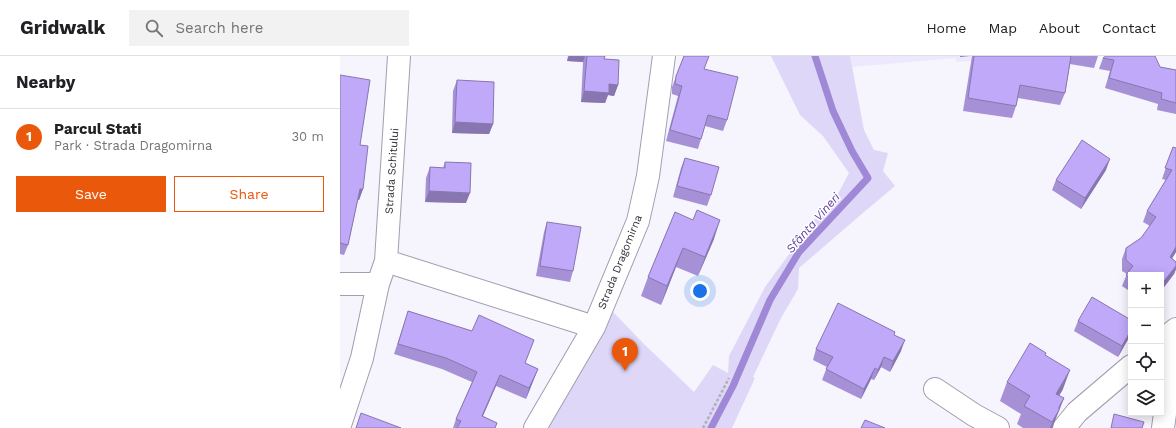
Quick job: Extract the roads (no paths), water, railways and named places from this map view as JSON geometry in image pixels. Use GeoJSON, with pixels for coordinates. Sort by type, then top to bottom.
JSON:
{"type":"FeatureCollection","features":[{"type":"Feature","properties":{"kind":"street","name":"Strada Schitului"},"geometry":{"type":"LineString","coordinates":[[340,425],[362,358],[378,284],[386,262],[399,56]]}},
{"type":"Feature","properties":{"kind":"street","name":"Strada Dragomirna"},"geometry":{"type":"LineString","coordinates":[[535,428],[594,326],[638,221],[648,176],[664,56]]}},
{"type":"Feature","properties":{"kind":"street"},"geometry":{"type":"LineString","coordinates":[[386,262],[594,326]]}},
{"type":"Feature","properties":{"kind":"street"},"geometry":{"type":"LineString","coordinates":[[340,284],[378,284]]}},
{"type":"Feature","properties":{"kind":"street"},"geometry":{"type":"LineString","coordinates":[[1164,339],[1176,329]]}},
{"type":"Feature","properties":{"kind":"street"},"geometry":{"type":"LineString","coordinates":[[1162,428],[1176,348]]}},
{"type":"Feature","properties":{"kind":"street"},"geometry":{"type":"LineString","coordinates":[[1064,428],[1077,412],[1128,369]]}},
{"type":"Feature","properties":{"kind":"street"},"geometry":{"type":"LineString","coordinates":[[935,389],[974,415],[998,428]]}},
{"type":"Feature","properties":{"kind":"waterway","name":"Sfânta Vineri"},"geometry":{"type":"LineString","coordinates":[[711,428],[733,386],[770,300],[799,252],[868,178],[852,151],[833,111],[815,56]]}},
{"type":"Feature","properties":{"kind":"place","name":"Parcul Stati"},"geometry":{"type":"Point","coordinates":[625,371]}}]}
